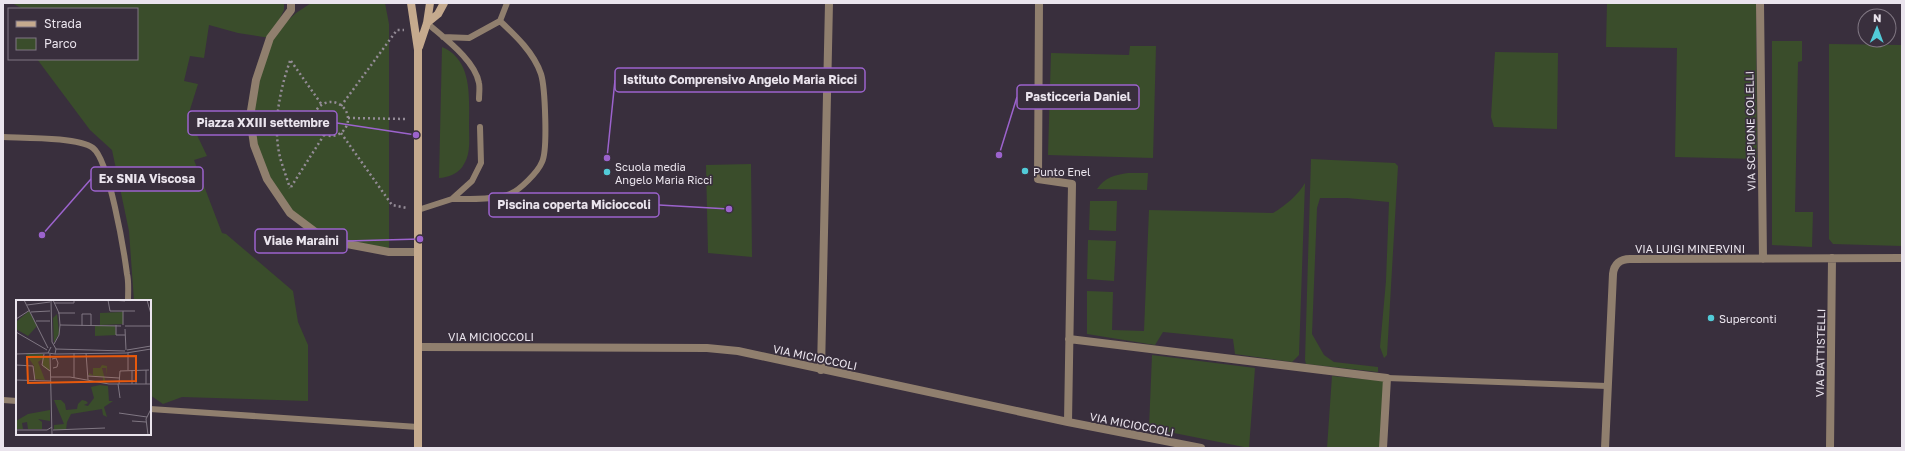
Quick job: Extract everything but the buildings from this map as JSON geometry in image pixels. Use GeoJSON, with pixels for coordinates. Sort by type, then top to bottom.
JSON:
{"type":"FeatureCollection","features":[{"type":"Feature","properties":{"kind":"main road"},"geometry":{"type":"LineString","coordinates":[[410,3],[418,50],[418,448]]}},
{"type":"Feature","properties":{"kind":"main road"},"geometry":{"type":"LineString","coordinates":[[418,50],[427,23],[430,3]]}},
{"type":"Feature","properties":{"kind":"main road"},"geometry":{"type":"LineString","coordinates":[[427,23],[438,14],[444,3]]}},
{"type":"Feature","properties":{"kind":"street"},"geometry":{"type":"LineString","coordinates":[[291,3],[291,10],[270,38],[256,80],[250,117],[254,145],[266,179],[290,213],[326,240],[389,252],[418,252]]}},
{"type":"Feature","properties":{"kind":"street"},"geometry":{"type":"LineString","coordinates":[[822,370],[829,3]]}},
{"type":"Feature","properties":{"kind":"street"},"geometry":{"type":"LineString","coordinates":[[1039,3],[1038,178],[1072,184],[1068,422]]}},
{"type":"Feature","properties":{"kind":"street","name":"VIA SCIPIONE COLELLI"},"geometry":{"type":"LineString","coordinates":[[1760,3],[1763,259]]}},
{"type":"Feature","properties":{"kind":"street","name":"VIA BATTISTELLI"},"geometry":{"type":"LineString","coordinates":[[1830,448],[1832,258]]}},
{"type":"Feature","properties":{"kind":"street","name":"VIA LUIGI MINERVINI"},"geometry":{"type":"LineString","coordinates":[[1605,448],[1613,274],[1621,260],[1902,258]]}},
{"type":"Feature","properties":{"kind":"street"},"geometry":{"type":"LineString","coordinates":[[1069,339],[1387,378],[1383,448]]}},
{"type":"Feature","properties":{"kind":"street","name":"VIA MICIOCCOLI"},"geometry":{"type":"LineString","coordinates":[[418,347],[707,348],[738,351],[1068,422],[1200,448]]}},
{"type":"Feature","properties":{"kind":"lane"},"geometry":{"type":"LineString","coordinates":[[443,37],[470,38],[500,21],[506,3]]}},
{"type":"Feature","properties":{"kind":"lane"},"geometry":{"type":"LineString","coordinates":[[418,210],[452,199],[480,198],[510,194],[525,183],[543,162],[545,134],[541,74],[533,58],[517,37],[500,21]]}},
{"type":"Feature","properties":{"kind":"lane"},"geometry":{"type":"LineString","coordinates":[[427,23],[458,50],[470,64],[479,82],[479,98]]}},
{"type":"Feature","properties":{"kind":"lane"},"geometry":{"type":"LineString","coordinates":[[452,199],[472,181],[481,163],[480,128]]}},
{"type":"Feature","properties":{"kind":"lane"},"geometry":{"type":"LineString","coordinates":[[3,137],[79,142],[94,149],[103,164],[113,203],[128,275],[128,300]]}},
{"type":"Feature","properties":{"kind":"lane"},"geometry":{"type":"LineString","coordinates":[[1387,378],[1607,386]]}},
{"type":"Feature","properties":{"kind":"lane"},"geometry":{"type":"LineString","coordinates":[[3,400],[16,401]]}},
{"type":"Feature","properties":{"kind":"lane"},"geometry":{"type":"LineString","coordinates":[[151,409],[418,427]]}},
{"type":"Feature","properties":{"kind":"path"},"geometry":{"type":"LineString","coordinates":[[341,106],[397,30],[415,29]]}},
{"type":"Feature","properties":{"kind":"path"},"geometry":{"type":"LineString","coordinates":[[322,105],[290,61],[282,83],[278,129],[281,160],[290,188],[324,135]]}},
{"type":"Feature","properties":{"kind":"path"},"geometry":{"type":"LineString","coordinates":[[334,103],[341,106],[346,111],[348,118],[347,124],[341,133],[335,136],[324,135],[315,127],[314,118],[318,108],[322,105],[334,103]]}},
{"type":"Feature","properties":{"kind":"path"},"geometry":{"type":"LineString","coordinates":[[348,118],[418,119]]}},
{"type":"Feature","properties":{"kind":"path"},"geometry":{"type":"LineString","coordinates":[[341,133],[392,205],[418,210]]}},
{"type":"Feature","properties":{"kind":"green space"},"geometry":{"type":"Polygon","coordinates":[[[12,3],[284,3],[284,10],[271,36],[296,13],[311,3],[385,3],[389,24],[389,252],[326,240],[290,213],[267,179],[250,117],[270,38],[238,33],[209,25],[204,58],[190,56],[184,81],[198,84],[188,116],[207,156],[194,160],[222,233],[226,234],[293,291],[298,322],[308,345],[308,401],[182,397],[163,404],[151,396],[151,300],[134,300],[129,231],[112,150],[90,130],[38,60],[138,60],[138,8],[21,8],[12,3]]]}},
{"type":"Feature","properties":{"kind":"green space"},"geometry":{"type":"Polygon","coordinates":[[[1607,3],[1756,3],[1757,159],[1675,157],[1677,48],[1606,47],[1607,3]]]}},
{"type":"Feature","properties":{"kind":"green space"},"geometry":{"type":"Polygon","coordinates":[[[1772,41],[1802,41],[1802,61],[1798,62],[1795,212],[1813,212],[1812,247],[1772,245],[1772,41]]]}},
{"type":"Feature","properties":{"kind":"green space"},"geometry":{"type":"Polygon","coordinates":[[[1829,44],[1857,44],[1857,48],[1897,48],[1897,45],[1902,45],[1902,246],[1833,244],[1829,239],[1829,44]]]}},
{"type":"Feature","properties":{"kind":"green space"},"geometry":{"type":"Polygon","coordinates":[[[1130,46],[1156,46],[1153,158],[1048,155],[1051,53],[1129,55],[1130,46]]]}},
{"type":"Feature","properties":{"kind":"green space"},"geometry":{"type":"Polygon","coordinates":[[[442,47],[452,53],[459,61],[464,70],[467,81],[469,92],[469,150],[466,160],[460,170],[446,177],[439,178],[442,47]]]}},
{"type":"Feature","properties":{"kind":"green space"},"geometry":{"type":"Polygon","coordinates":[[[1495,52],[1558,53],[1557,129],[1494,127],[1491,117],[1495,52]]]}},
{"type":"Feature","properties":{"kind":"green space"},"geometry":{"type":"Polygon","coordinates":[[[1311,159],[1395,163],[1398,166],[1387,355],[1384,358],[1380,347],[1386,281],[1389,202],[1347,198],[1320,198],[1317,208],[1312,334],[1324,355],[1334,362],[1378,367],[1378,372],[1306,364],[1311,159]]]}},
{"type":"Feature","properties":{"kind":"green space"},"geometry":{"type":"Polygon","coordinates":[[[751,164],[752,257],[708,253],[706,165],[751,164]]]}},
{"type":"Feature","properties":{"kind":"green space"},"geometry":{"type":"Polygon","coordinates":[[[1128,173],[1148,173],[1147,190],[1097,189],[1107,179],[1128,173]]]}},
{"type":"Feature","properties":{"kind":"green space"},"geometry":{"type":"Polygon","coordinates":[[[1305,183],[1299,355],[1292,362],[1235,354],[1233,339],[1163,332],[1155,345],[1087,334],[1087,291],[1113,292],[1112,330],[1144,331],[1149,210],[1273,213],[1291,200],[1305,183]]]}},
{"type":"Feature","properties":{"kind":"green space"},"geometry":{"type":"Polygon","coordinates":[[[1090,201],[1117,201],[1116,231],[1089,230],[1090,201]]]}},
{"type":"Feature","properties":{"kind":"green space"},"geometry":{"type":"Polygon","coordinates":[[[1088,240],[1116,241],[1114,281],[1087,279],[1088,240]]]}},
{"type":"Feature","properties":{"kind":"green space"},"geometry":{"type":"Polygon","coordinates":[[[1152,355],[1255,368],[1249,448],[1149,428],[1152,355]]]}},
{"type":"Feature","properties":{"kind":"green space"},"geometry":{"type":"Polygon","coordinates":[[[1332,376],[1384,381],[1380,448],[1327,448],[1332,376]]]}},
{"type":"Feature","properties":{"kind":"place","name":"Piazza XXIII settembre"},"geometry":{"type":"Point","coordinates":[416,135]}},
{"type":"Feature","properties":{"kind":"place","name":"Pasticceria Daniel"},"geometry":{"type":"Point","coordinates":[999,155]}},
{"type":"Feature","properties":{"kind":"place","name":"Istituto Comprensivo Angelo Maria Ricci"},"geometry":{"type":"Point","coordinates":[607,158]}},
{"type":"Feature","properties":{"kind":"place","name":"Punto Enel"},"geometry":{"type":"Point","coordinates":[1025,171]}},
{"type":"Feature","properties":{"kind":"place","name":"Scuola media Angelo Maria Ricci"},"geometry":{"type":"Point","coordinates":[607,172]}},
{"type":"Feature","properties":{"kind":"place","name":"Piscina coperta Micioccoli"},"geometry":{"type":"Point","coordinates":[729,209]}},
{"type":"Feature","properties":{"kind":"place","name":"Ex SNIA Viscosa"},"geometry":{"type":"Point","coordinates":[42,235]}},
{"type":"Feature","properties":{"kind":"place","name":"Viale Maraini"},"geometry":{"type":"Point","coordinates":[420,239]}},
{"type":"Feature","properties":{"kind":"place","name":"Superconti"},"geometry":{"type":"Point","coordinates":[1711,318]}}]}
